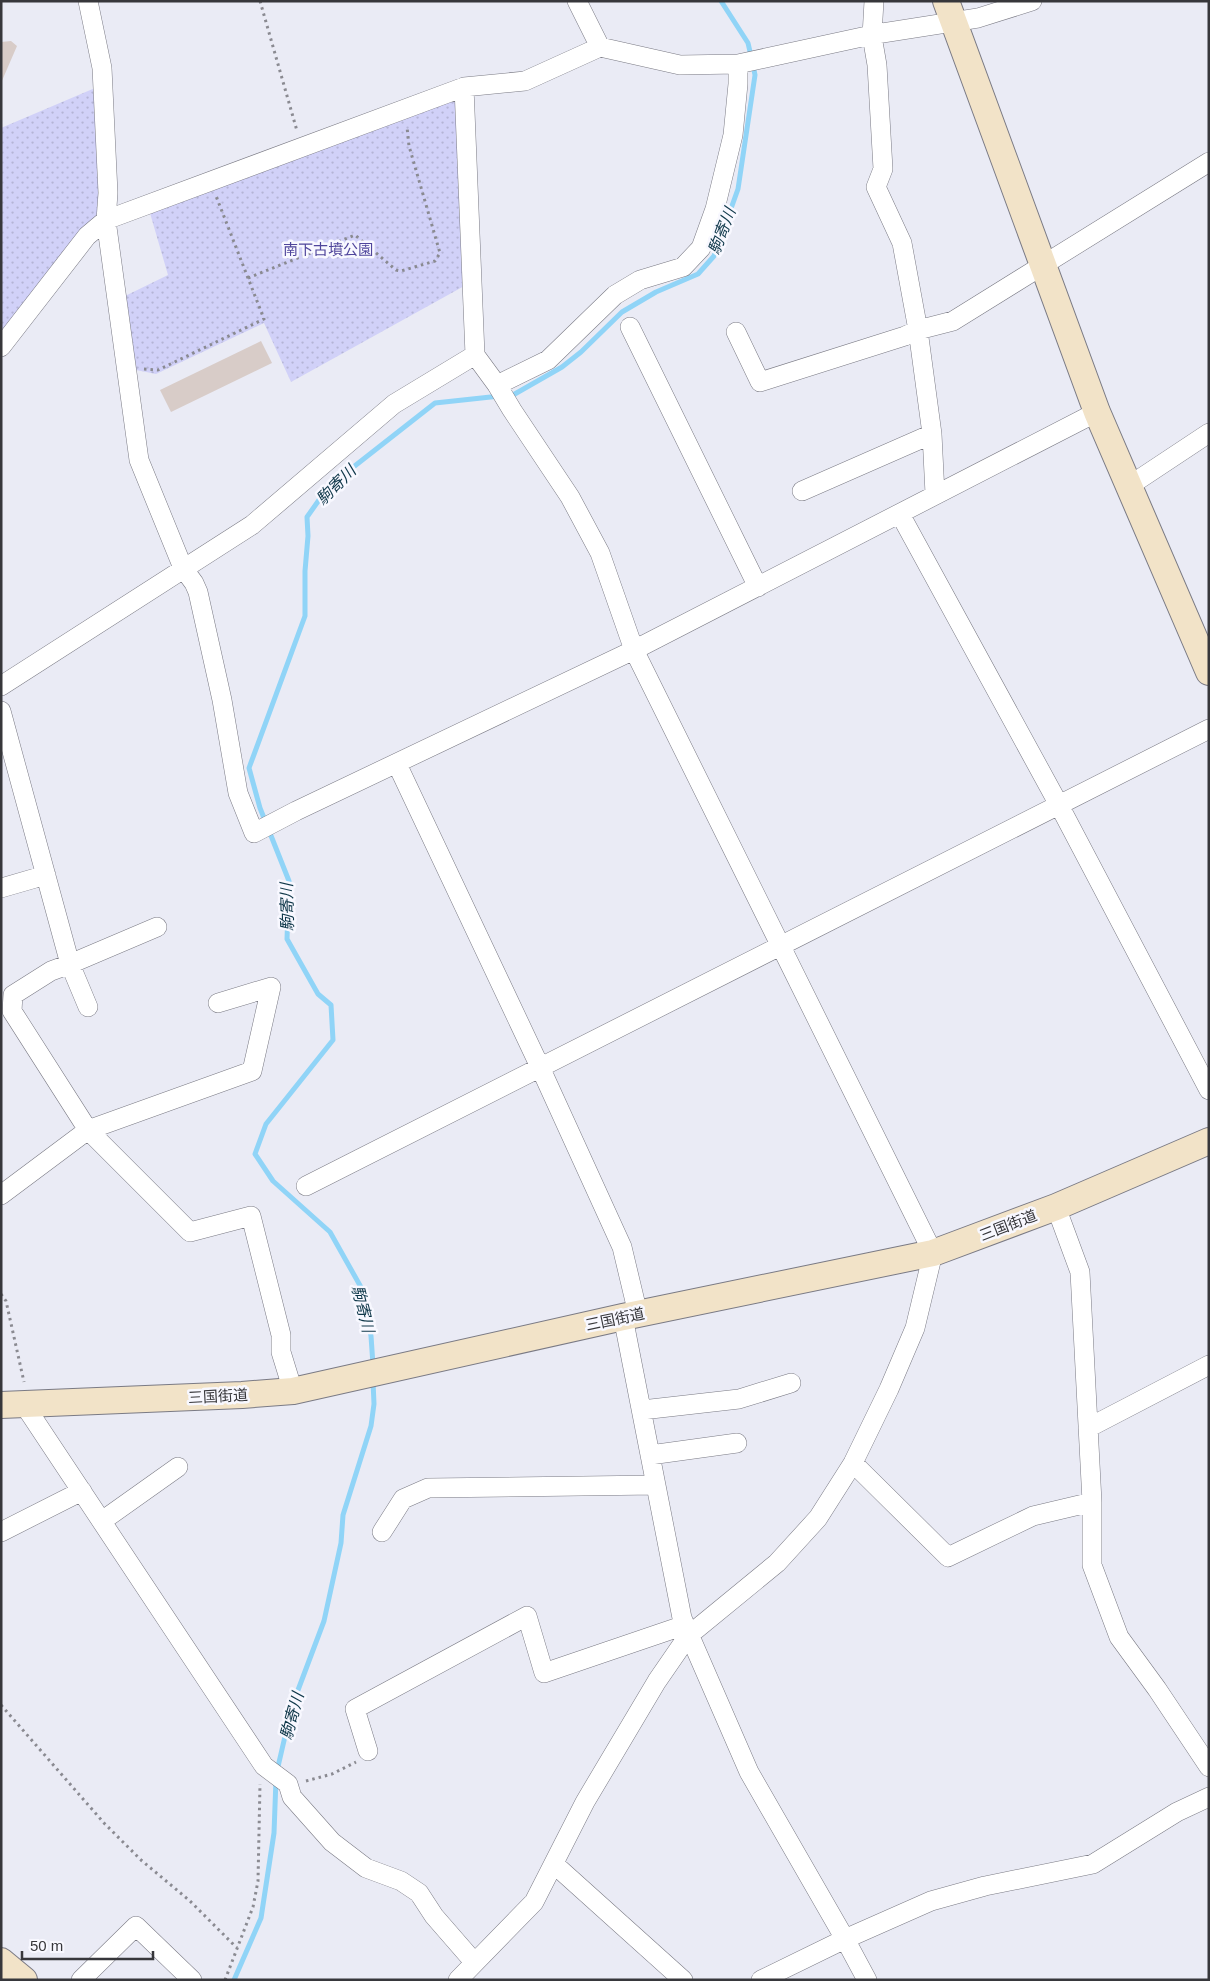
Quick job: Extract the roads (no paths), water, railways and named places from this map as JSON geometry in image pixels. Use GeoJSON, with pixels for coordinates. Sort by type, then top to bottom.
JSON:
{"type":"FeatureCollection","features":[{"type":"Feature","properties":{"kind":"street"},"geometry":{"type":"LineString","coordinates":[[88,1],[102,68],[108,193],[106,220],[138,460],[183,568],[198,592],[222,700],[238,793],[254,833],[296,811],[634,650],[1098,412]]}},
{"type":"Feature","properties":{"kind":"street"},"geometry":{"type":"LineString","coordinates":[[577,1],[600,47]]}},
{"type":"Feature","properties":{"kind":"street"},"geometry":{"type":"LineString","coordinates":[[874,1],[872,36],[877,65],[883,169],[876,187],[902,243],[918,330],[932,434],[935,494]]}},
{"type":"Feature","properties":{"kind":"street"},"geometry":{"type":"LineString","coordinates":[[1,347],[87,236],[106,220],[464,88],[525,81],[600,47],[680,65],[739,64],[872,36],[949,12],[978,18],[1032,1]]}},
{"type":"Feature","properties":{"kind":"street"},"geometry":{"type":"LineString","coordinates":[[949,12],[1098,412],[1209,672]]}},
{"type":"Feature","properties":{"kind":"street"},"geometry":{"type":"LineString","coordinates":[[497,385],[548,360],[615,295],[640,280],[683,267],[701,248],[715,209],[733,135],[739,64]]}},
{"type":"Feature","properties":{"kind":"street"},"geometry":{"type":"LineString","coordinates":[[18,1404],[82,1491],[292,1797],[332,1842],[366,1868],[400,1881],[419,1893],[467,1974],[534,1902],[585,1802],[657,1681],[688,1636],[777,1563],[818,1518],[853,1464],[889,1389],[915,1328],[933,1254],[634,650],[600,553],[570,497],[497,385],[475,355],[464,88]]}},
{"type":"Feature","properties":{"kind":"street"},"geometry":{"type":"LineString","coordinates":[[736,332],[760,382],[905,336],[918,330],[953,321],[1209,162]]}},
{"type":"Feature","properties":{"kind":"street"},"geometry":{"type":"LineString","coordinates":[[630,327],[758,586]]}},
{"type":"Feature","properties":{"kind":"street"},"geometry":{"type":"LineString","coordinates":[[1,686],[252,525],[394,404],[475,355]]}},
{"type":"Feature","properties":{"kind":"street"},"geometry":{"type":"LineString","coordinates":[[1129,486],[1209,433]]}},
{"type":"Feature","properties":{"kind":"street"},"geometry":{"type":"LineString","coordinates":[[802,491],[932,434]]}},
{"type":"Feature","properties":{"kind":"street"},"geometry":{"type":"LineString","coordinates":[[900,514],[1059,805],[1209,1090]]}},
{"type":"Feature","properties":{"kind":"street"},"geometry":{"type":"LineString","coordinates":[[1,711],[70,964],[88,1006]]}},
{"type":"Feature","properties":{"kind":"street"},"geometry":{"type":"LineString","coordinates":[[306,1186],[1209,729]]}},
{"type":"Feature","properties":{"kind":"street"},"geometry":{"type":"LineString","coordinates":[[397,764],[540,1067],[622,1247],[642,1410],[682,1618],[688,1636],[748,1772],[867,1980]]}},
{"type":"Feature","properties":{"kind":"street"},"geometry":{"type":"LineString","coordinates":[[1,888],[46,875]]}},
{"type":"Feature","properties":{"kind":"street"},"geometry":{"type":"LineString","coordinates":[[157,927],[50,971],[13,994],[12,1011],[88,1130],[190,1232],[251,1216],[280,1335],[281,1352],[293,1391]]}},
{"type":"Feature","properties":{"kind":"street"},"geometry":{"type":"LineString","coordinates":[[1,1195],[88,1130],[252,1071],[271,987],[218,1003]]}},
{"type":"Feature","properties":{"kind":"street","name":"三国街道"},"geometry":{"type":"LineString","coordinates":[[18,1404],[242,1395],[293,1391],[631,1315],[933,1254],[1206,1148]]}},
{"type":"Feature","properties":{"kind":"street"},"geometry":{"type":"LineString","coordinates":[[1056,1206],[1080,1272],[1092,1502],[1092,1565],[1119,1637],[1157,1689],[1209,1767]]}},
{"type":"Feature","properties":{"kind":"street"},"geometry":{"type":"LineString","coordinates":[[1088,1428],[1209,1365]]}},
{"type":"Feature","properties":{"kind":"street"},"geometry":{"type":"LineString","coordinates":[[642,1410],[739,1399],[791,1383]]}},
{"type":"Feature","properties":{"kind":"street"},"geometry":{"type":"LineString","coordinates":[[650,1455],[737,1443]]}},
{"type":"Feature","properties":{"kind":"street"},"geometry":{"type":"LineString","coordinates":[[853,1464],[948,1557],[1033,1516],[1092,1502]]}},
{"type":"Feature","properties":{"kind":"street"},"geometry":{"type":"LineString","coordinates":[[102,1521],[178,1467]]}},
{"type":"Feature","properties":{"kind":"street"},"geometry":{"type":"LineString","coordinates":[[382,1532],[403,1498],[428,1488],[656,1485]]}},
{"type":"Feature","properties":{"kind":"street"},"geometry":{"type":"LineString","coordinates":[[1,1532],[82,1491]]}},
{"type":"Feature","properties":{"kind":"street"},"geometry":{"type":"LineString","coordinates":[[368,1751],[355,1709],[527,1616],[544,1673],[678,1628],[688,1636]]}},
{"type":"Feature","properties":{"kind":"street"},"geometry":{"type":"LineString","coordinates":[[761,1980],[845,1939],[931,1901],[985,1886],[1093,1864],[1177,1812],[1209,1797]]}},
{"type":"Feature","properties":{"kind":"street"},"geometry":{"type":"LineString","coordinates":[[554,1864],[683,1980]]}},
{"type":"Feature","properties":{"kind":"street"},"geometry":{"type":"LineString","coordinates":[[81,1980],[136,1926],[192,1980]]}},
{"type":"Feature","properties":{"kind":"street"},"geometry":{"type":"LineString","coordinates":[[1,1961],[24,1980]]}},
{"type":"Feature","properties":{"kind":"waterway","name":"駒寄川"},"geometry":{"type":"LineString","coordinates":[[721,1],[748,43],[751,56]]}},
{"type":"Feature","properties":{"kind":"waterway","name":"駒寄川"},"geometry":{"type":"LineString","coordinates":[[508,396],[562,367],[581,352],[622,312],[656,292],[698,274],[714,256],[738,189],[755,75],[753,65]]}},
{"type":"Feature","properties":{"kind":"waterway","name":"駒寄川"},"geometry":{"type":"LineString","coordinates":[[373,1365],[371,1336],[362,1289],[330,1232],[273,1181],[255,1154],[266,1124],[333,1040],[331,1005],[318,994],[287,939],[289,881],[260,808],[249,768],[305,616],[307,517],[319,500],[347,472],[435,403],[500,396]]}},
{"type":"Feature","properties":{"kind":"waterway","name":"駒寄川"},"geometry":{"type":"LineString","coordinates":[[277,1771],[292,1706],[324,1621],[341,1543],[343,1515],[371,1426],[374,1404],[373,1381]]}},
{"type":"Feature","properties":{"kind":"waterway","name":"駒寄川"},"geometry":{"type":"LineString","coordinates":[[234,1980],[261,1918],[274,1833],[276,1779]]}},
{"type":"Feature","properties":{"kind":"park label","name":"南下古墳公園"},"geometry":{"type":"Point","coordinates":[328,249]}}]}
